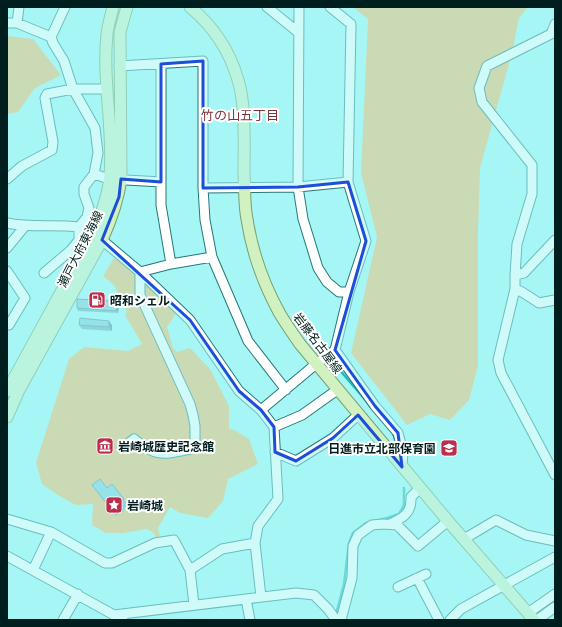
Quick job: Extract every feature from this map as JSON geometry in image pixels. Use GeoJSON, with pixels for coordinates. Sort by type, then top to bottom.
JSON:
{"type":"FeatureCollection","features":[{"type":"Feature","properties":{"kind":"main road","name":"瀬戸大府東海線"},"geometry":{"type":"LineString","coordinates":[[8,389],[94,232],[100,215],[109,179],[111,162],[106,89],[106,59],[107,33],[113,7]]}},
{"type":"Feature","properties":{"kind":"main road","name":"瀬戸大府東海線"},"geometry":{"type":"LineString","coordinates":[[7,417],[23,383],[102,240],[112,218],[121,179],[119,66],[120,32],[127,7]]}},
{"type":"Feature","properties":{"kind":"main road","name":"岩藤名古屋線"},"geometry":{"type":"LineString","coordinates":[[190,7],[214,31],[229,55],[239,81],[243,111],[244,188],[248,226],[254,254],[280,314],[300,344],[337,390],[531,617]]}},
{"type":"Feature","properties":{"kind":"street"},"geometry":{"type":"LineString","coordinates":[[17,23],[19,7]]}},
{"type":"Feature","properties":{"kind":"street"},"geometry":{"type":"LineString","coordinates":[[44,274],[71,250],[79,240],[80,227],[87,217],[89,208],[84,194],[84,186],[94,174],[98,153],[95,128],[73,90],[64,61],[51,37],[65,7]]}},
{"type":"Feature","properties":{"kind":"street"},"geometry":{"type":"LineString","coordinates":[[267,7],[299,33]]}},
{"type":"Feature","properties":{"kind":"street"},"geometry":{"type":"LineString","coordinates":[[299,7],[298,187],[303,219],[318,268],[327,282],[339,292],[349,292]]}},
{"type":"Feature","properties":{"kind":"street"},"geometry":{"type":"LineString","coordinates":[[261,410],[335,350],[349,292],[366,241],[348,182],[351,24],[330,7]]}},
{"type":"Feature","properties":{"kind":"street"},"geometry":{"type":"LineString","coordinates":[[7,23],[17,23],[51,37]]}},
{"type":"Feature","properties":{"kind":"street"},"geometry":{"type":"LineString","coordinates":[[555,24],[551,34],[487,66],[479,88],[482,102],[532,165],[532,194],[517,244],[515,275],[516,289],[498,360],[501,373],[555,475]]}},
{"type":"Feature","properties":{"kind":"street"},"geometry":{"type":"LineString","coordinates":[[119,66],[203,61],[202,188],[205,220],[212,257],[248,341],[286,390]]}},
{"type":"Feature","properties":{"kind":"street"},"geometry":{"type":"LineString","coordinates":[[161,64],[162,205],[170,264]]}},
{"type":"Feature","properties":{"kind":"street"},"geometry":{"type":"LineString","coordinates":[[7,179],[22,166],[52,150],[45,98],[47,94],[73,90],[106,89]]}},
{"type":"Feature","properties":{"kind":"street"},"geometry":{"type":"LineString","coordinates":[[94,174],[109,179],[161,182]]}},
{"type":"Feature","properties":{"kind":"street"},"geometry":{"type":"LineString","coordinates":[[202,188],[298,187],[348,182]]}},
{"type":"Feature","properties":{"kind":"street"},"geometry":{"type":"LineString","coordinates":[[7,223],[25,226],[80,227]]}},
{"type":"Feature","properties":{"kind":"street"},"geometry":{"type":"LineString","coordinates":[[7,248],[25,226]]}},
{"type":"Feature","properties":{"kind":"street"},"geometry":{"type":"LineString","coordinates":[[102,240],[140,272],[190,320],[239,391],[261,410],[274,427],[278,499],[258,526],[255,543],[261,597]]}},
{"type":"Feature","properties":{"kind":"street"},"geometry":{"type":"LineString","coordinates":[[515,275],[524,273],[555,240]]}},
{"type":"Feature","properties":{"kind":"street"},"geometry":{"type":"LineString","coordinates":[[140,272],[170,264],[212,257]]}},
{"type":"Feature","properties":{"kind":"street"},"geometry":{"type":"LineString","coordinates":[[122,448],[134,438],[147,449],[160,454],[170,453],[190,449],[195,440],[195,426],[190,404],[140,295],[140,272]]}},
{"type":"Feature","properties":{"kind":"street"},"geometry":{"type":"LineString","coordinates":[[7,324],[9,325],[25,298],[8,277]]}},
{"type":"Feature","properties":{"kind":"street"},"geometry":{"type":"LineString","coordinates":[[516,289],[539,303],[555,300]]}},
{"type":"Feature","properties":{"kind":"street"},"geometry":{"type":"LineString","coordinates":[[335,350],[375,406],[398,433],[403,452],[402,467]]}},
{"type":"Feature","properties":{"kind":"street"},"geometry":{"type":"LineString","coordinates":[[274,427],[302,415],[337,390]]}},
{"type":"Feature","properties":{"kind":"street"},"geometry":{"type":"LineString","coordinates":[[275,452],[296,461],[333,438],[358,415]]}},
{"type":"Feature","properties":{"kind":"street"},"geometry":{"type":"LineString","coordinates":[[390,524],[399,520],[407,513],[412,505],[411,497],[420,488]]}},
{"type":"Feature","properties":{"kind":"street"},"geometry":{"type":"LineString","coordinates":[[7,520],[50,532],[105,563],[112,563],[155,543],[174,540],[190,570],[194,605]]}},
{"type":"Feature","properties":{"kind":"street"},"geometry":{"type":"LineString","coordinates":[[464,539],[496,520],[526,535],[555,541]]}},
{"type":"Feature","properties":{"kind":"street"},"geometry":{"type":"LineString","coordinates":[[341,620],[352,578],[353,546],[358,535],[372,525],[397,525],[418,546],[448,521]]}},
{"type":"Feature","properties":{"kind":"street"},"geometry":{"type":"LineString","coordinates":[[33,570],[50,532]]}},
{"type":"Feature","properties":{"kind":"street"},"geometry":{"type":"LineString","coordinates":[[190,570],[222,549],[255,543]]}},
{"type":"Feature","properties":{"kind":"street"},"geometry":{"type":"LineString","coordinates":[[7,556],[123,620]]}},
{"type":"Feature","properties":{"kind":"street"},"geometry":{"type":"LineString","coordinates":[[450,620],[461,609],[555,556]]}},
{"type":"Feature","properties":{"kind":"street"},"geometry":{"type":"LineString","coordinates":[[398,586],[422,576],[439,620]]}},
{"type":"Feature","properties":{"kind":"street"},"geometry":{"type":"LineString","coordinates":[[114,615],[296,593],[314,595],[334,617]]}},
{"type":"Feature","properties":{"kind":"street"},"geometry":{"type":"LineString","coordinates":[[63,620],[78,594]]}},
{"type":"Feature","properties":{"kind":"street"},"geometry":{"type":"LineString","coordinates":[[531,617],[555,594]]}},
{"type":"Feature","properties":{"kind":"street"},"geometry":{"type":"LineString","coordinates":[[246,599],[250,620]]}},
{"type":"Feature","properties":{"kind":"street"},"geometry":{"type":"LineString","coordinates":[[538,620],[555,607]]}},
{"type":"Feature","properties":{"kind":"highlighted area"},"geometry":{"type":"Polygon","coordinates":[[[203,61],[203,188],[298,187],[348,182],[366,241],[335,350],[375,406],[398,433],[402,467],[358,415],[333,438],[296,461],[275,452],[274,427],[261,410],[239,391],[190,320],[102,240],[119,197],[121,179],[161,182],[161,64],[203,61]]]}},
{"type":"Feature","properties":{"kind":"shaded area"},"geometry":{"type":"Polygon","coordinates":[[[353,7],[528,7],[519,18],[512,53],[480,168],[478,234],[478,366],[469,400],[450,420],[430,414],[407,425],[351,353],[377,237],[361,173],[368,19],[353,7]]]}},
{"type":"Feature","properties":{"kind":"shaded area"},"geometry":{"type":"Polygon","coordinates":[[[7,36],[33,39],[61,75],[35,88],[18,112],[7,114],[7,36]]]}},
{"type":"Feature","properties":{"kind":"shaded area"},"geometry":{"type":"Polygon","coordinates":[[[114,258],[141,276],[177,312],[167,327],[173,348],[177,352],[190,348],[210,369],[229,406],[229,429],[234,430],[249,439],[258,464],[228,479],[223,501],[208,518],[180,513],[170,507],[158,528],[161,541],[158,544],[154,533],[147,529],[123,533],[106,533],[92,525],[93,504],[76,505],[42,484],[36,463],[69,359],[84,347],[128,351],[142,344],[125,315],[127,312],[114,285],[103,276],[114,258]]]}},
{"type":"Feature","properties":{"kind":"building"},"geometry":{"type":"Polygon","coordinates":[[[77,299],[115,301],[117,304],[116,311],[77,308],[77,299]]]}},
{"type":"Feature","properties":{"kind":"building"},"geometry":{"type":"Polygon","coordinates":[[[80,318],[109,321],[109,327],[79,325],[80,318]]]}},
{"type":"Feature","properties":{"kind":"building"},"geometry":{"type":"Polygon","coordinates":[[[100,479],[107,488],[112,484],[124,499],[111,509],[92,485],[100,479]]]}},
{"type":"Feature","properties":{"kind":"waterway"},"geometry":{"type":"LineString","coordinates":[[332,361],[368,403]]}},
{"type":"Feature","properties":{"kind":"waterway"},"geometry":{"type":"LineString","coordinates":[[393,433],[395,439]]}},
{"type":"Feature","properties":{"kind":"waterway"},"geometry":{"type":"LineString","coordinates":[[336,614],[344,584],[349,543],[353,533],[366,523],[399,514],[404,505],[404,488]]}},
{"type":"Feature","properties":{"kind":"place","name":"昭和シェル"},"geometry":{"type":"Point","coordinates":[97,300]}},
{"type":"Feature","properties":{"kind":"place","name":"岩崎城歴史記念館"},"geometry":{"type":"Point","coordinates":[105,446]}},
{"type":"Feature","properties":{"kind":"place","name":"日進市立北部保育園"},"geometry":{"type":"Point","coordinates":[449,448]}},
{"type":"Feature","properties":{"kind":"place","name":"岩崎城"},"geometry":{"type":"Point","coordinates":[114,505]}},
{"type":"Feature","properties":{"kind":"district","name":"竹の山五丁目"},"geometry":{"type":"Point","coordinates":[240,115]}}]}
